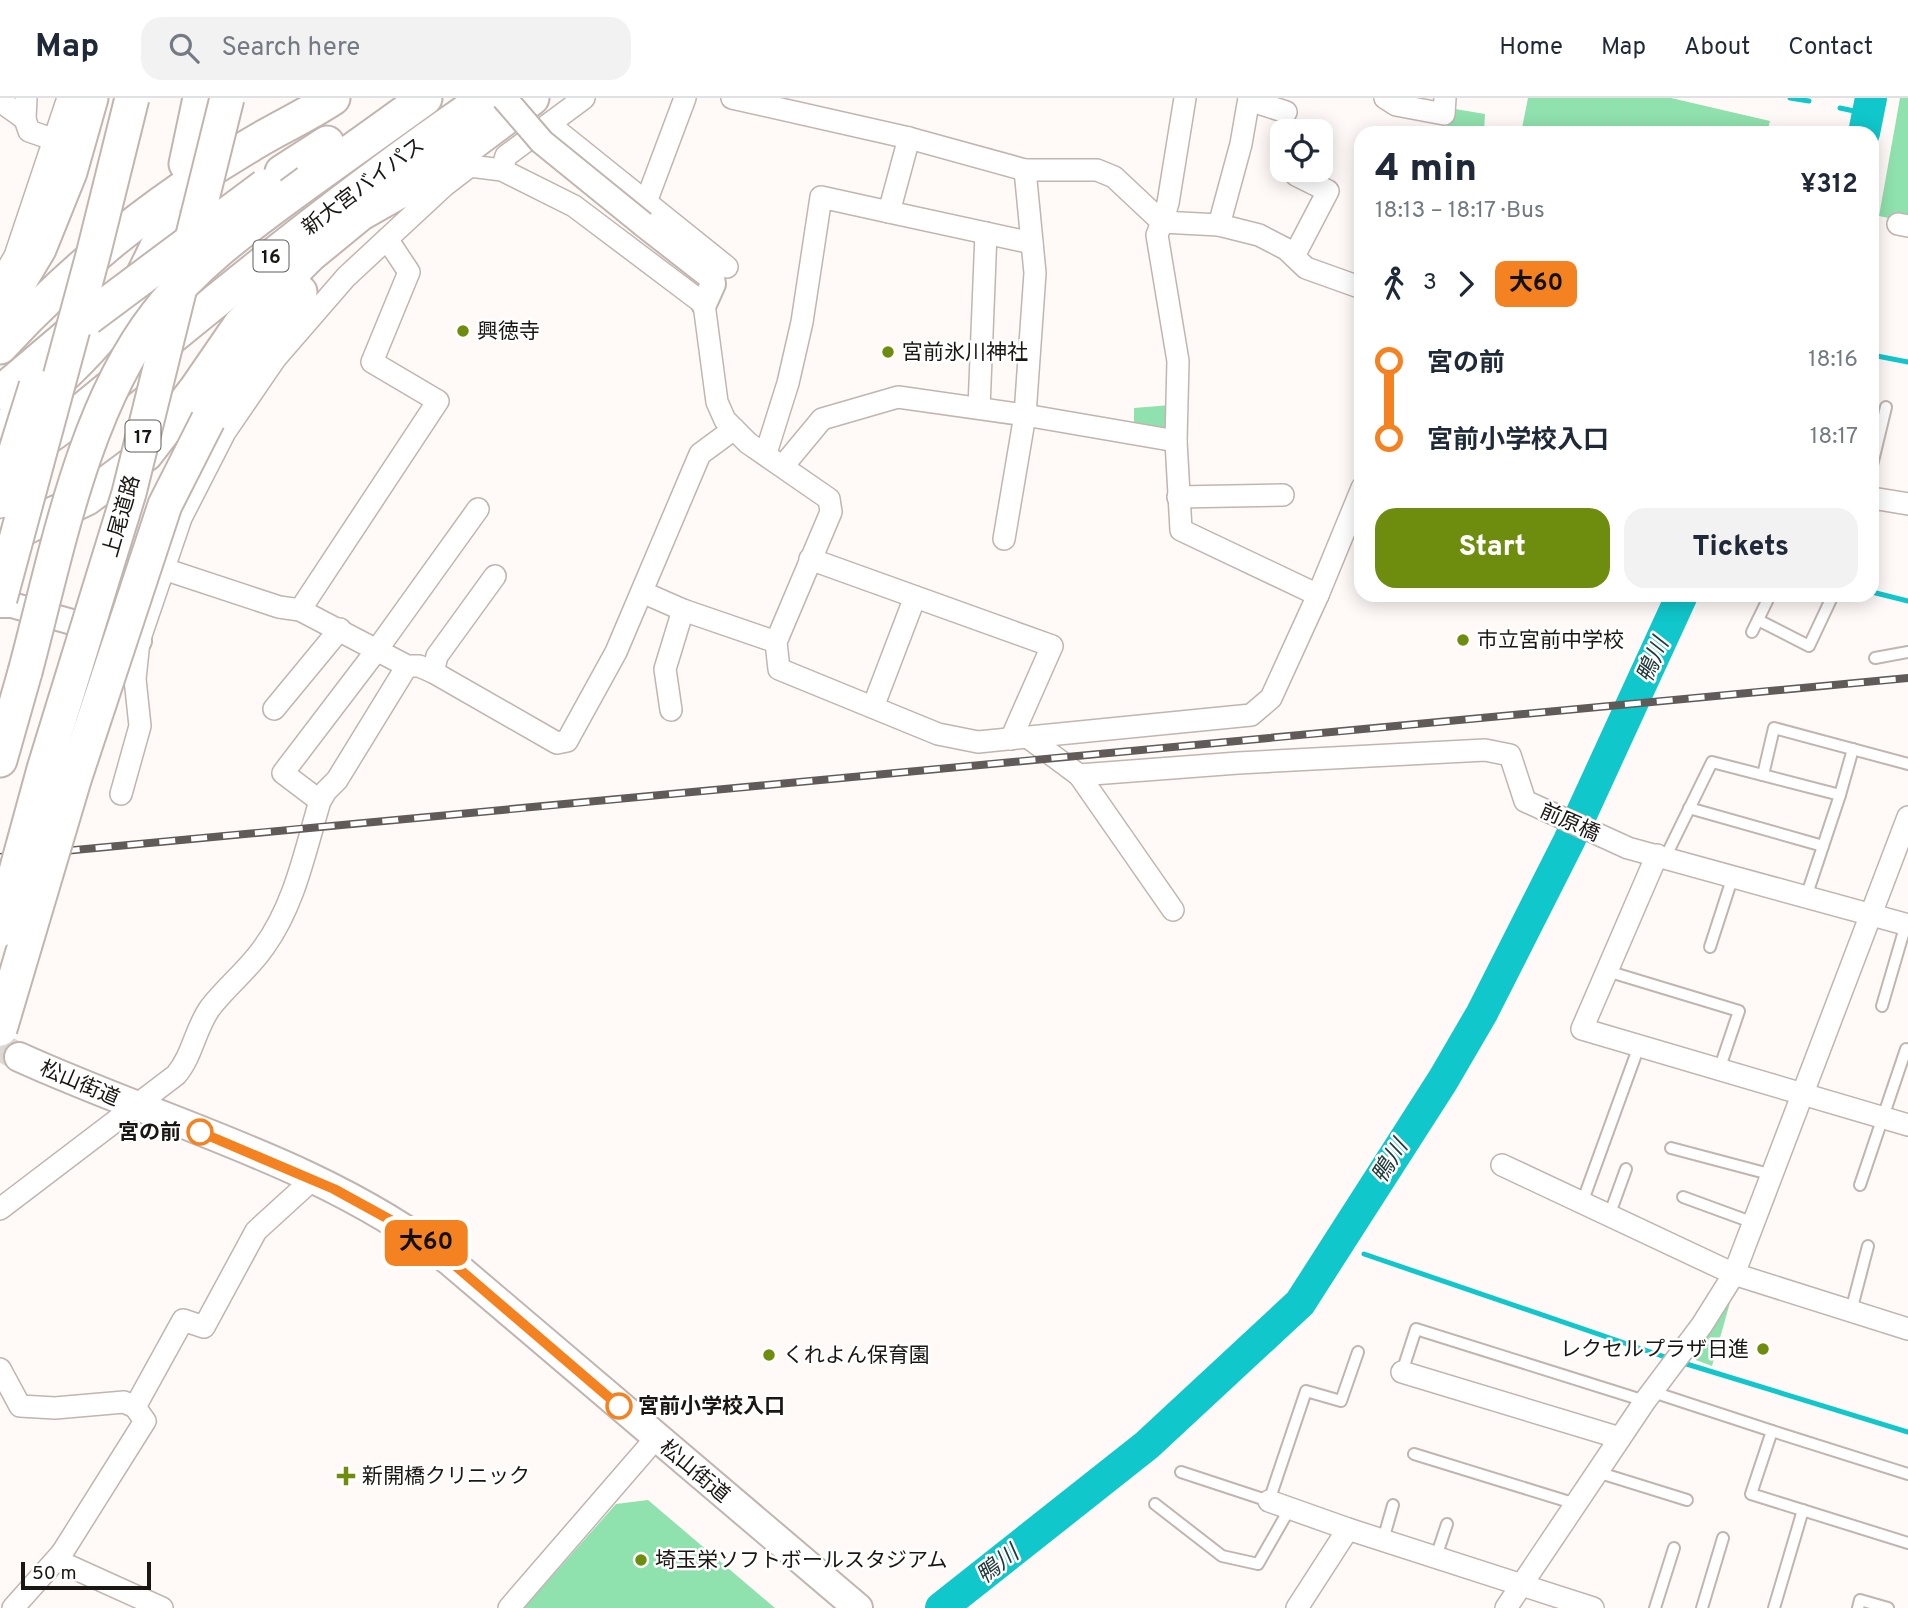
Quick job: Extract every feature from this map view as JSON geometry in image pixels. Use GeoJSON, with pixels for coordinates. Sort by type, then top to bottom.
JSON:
{"type":"FeatureCollection","features":[{"type":"Feature","properties":{"kind":"highway"},"geometry":{"type":"LineString","coordinates":[[0,314],[39,249],[70,172],[91,98]]}},
{"type":"Feature","properties":{"kind":"highway"},"geometry":{"type":"LineString","coordinates":[[0,599],[93,256],[132,98]]}},
{"type":"Feature","properties":{"kind":"highway"},"geometry":{"type":"LineString","coordinates":[[186,164],[200,98]]}},
{"type":"Feature","properties":{"kind":"highway","name":"上尾道路"},"geometry":{"type":"LineString","coordinates":[[0,930],[44,769],[129,493],[227,98]]}},
{"type":"Feature","properties":{"kind":"highway"},"geometry":{"type":"LineString","coordinates":[[129,493],[147,460],[246,98]]}},
{"type":"Feature","properties":{"kind":"highway"},"geometry":{"type":"LineString","coordinates":[[0,347],[24,321],[119,234],[247,146],[332,98]]}},
{"type":"Feature","properties":{"kind":"highway","name":"新大宮バイパス"},"geometry":{"type":"LineString","coordinates":[[1,757],[78,477],[110,392],[131,351],[156,314],[187,280],[253,223],[295,177],[398,98]]}},
{"type":"Feature","properties":{"kind":"highway","name":"新大宮バイパス"},"geometry":{"type":"LineString","coordinates":[[0,393],[88,318],[295,177],[425,98]]}},
{"type":"Feature","properties":{"kind":"highway","name":"新大宮バイパス"},"geometry":{"type":"LineString","coordinates":[[0,470],[63,426],[292,239],[486,98]]}},
{"type":"Feature","properties":{"kind":"highway","name":"17"},"geometry":{"type":"LineString","coordinates":[[0,1029],[74,780],[165,505],[208,420],[256,347],[302,289],[354,237],[445,170],[541,111]]}},
{"type":"Feature","properties":{"kind":"highway"},"geometry":{"type":"LineString","coordinates":[[0,537],[87,498],[146,454],[196,389],[240,325],[310,255],[360,214],[445,170]]}},
{"type":"Feature","properties":{"kind":"highway"},"geometry":{"type":"LineString","coordinates":[[0,432],[69,370],[110,325],[139,282],[168,223]]}},
{"type":"Feature","properties":{"kind":"highway"},"geometry":{"type":"LineString","coordinates":[[0,501],[66,295],[93,256]]}},
{"type":"Feature","properties":{"kind":"main road","name":"松山街道"},"geometry":{"type":"LineString","coordinates":[[19,1057],[313,1179],[355,1199],[420,1238],[858,1608]]}},
{"type":"Feature","properties":{"kind":"street"},"geometry":{"type":"LineString","coordinates":[[0,282],[15,256],[68,98]]}},
{"type":"Feature","properties":{"kind":"street"},"geometry":{"type":"LineString","coordinates":[[505,98],[542,142],[727,267]]}},
{"type":"Feature","properties":{"kind":"street"},"geometry":{"type":"LineString","coordinates":[[502,170],[506,156],[541,111],[584,98]]}},
{"type":"Feature","properties":{"kind":"street"},"geometry":{"type":"LineString","coordinates":[[645,213],[685,98]]}},
{"type":"Feature","properties":{"kind":"street"},"geometry":{"type":"LineString","coordinates":[[1185,98],[1168,203],[1157,235],[1178,361],[1176,441],[1181,530],[1318,595]]}},
{"type":"Feature","properties":{"kind":"street"},"geometry":{"type":"LineString","coordinates":[[1385,98],[1396,105],[1444,114],[1446,98]]}},
{"type":"Feature","properties":{"kind":"street"},"geometry":{"type":"LineString","coordinates":[[739,99],[821,108],[909,138],[1025,170],[1097,170],[1114,177],[1162,222],[1219,225],[1259,235],[1286,248],[1306,268],[1354,285]]}},
{"type":"Feature","properties":{"kind":"street"},"geometry":{"type":"LineString","coordinates":[[1219,225],[1241,144],[1249,99],[1286,112]]}},
{"type":"Feature","properties":{"kind":"street"},"geometry":{"type":"LineString","coordinates":[[0,101],[26,108],[29,131],[55,140]]}},
{"type":"Feature","properties":{"kind":"street"},"geometry":{"type":"LineString","coordinates":[[541,111],[712,278],[713,284],[704,304],[717,402],[725,420],[748,443],[829,499],[831,512],[776,642],[779,669],[938,734],[978,742],[1251,715],[1271,698],[1354,507]]}},
{"type":"Feature","properties":{"kind":"street"},"geometry":{"type":"LineString","coordinates":[[890,212],[909,138]]}},
{"type":"Feature","properties":{"kind":"street"},"geometry":{"type":"LineString","coordinates":[[121,794],[140,726],[135,679],[139,641],[181,518],[225,432],[248,397],[314,311],[387,239],[445,170],[502,170],[574,206],[704,304]]}},
{"type":"Feature","properties":{"kind":"street"},"geometry":{"type":"LineString","coordinates":[[1004,539],[1025,415],[1035,273],[1025,170]]}},
{"type":"Feature","properties":{"kind":"street"},"geometry":{"type":"LineString","coordinates":[[1294,256],[1328,191],[1310,182]]}},
{"type":"Feature","properties":{"kind":"street"},"geometry":{"type":"LineString","coordinates":[[766,453],[788,383],[802,322],[821,197],[1032,243]]}},
{"type":"Feature","properties":{"kind":"street"},"geometry":{"type":"LineString","coordinates":[[979,408],[986,233]]}},
{"type":"Feature","properties":{"kind":"street"},"geometry":{"type":"LineString","coordinates":[[300,610],[438,401],[372,362],[409,272],[387,239]]}},
{"type":"Feature","properties":{"kind":"street"},"geometry":{"type":"LineString","coordinates":[[783,466],[822,419],[898,397],[1176,441]]}},
{"type":"Feature","properties":{"kind":"street"},"geometry":{"type":"LineString","coordinates":[[164,569],[279,607],[300,610],[407,666],[419,666],[433,671],[557,743],[568,741],[615,652],[699,454],[734,429]]}},
{"type":"Feature","properties":{"kind":"street"},"geometry":{"type":"LineString","coordinates":[[1178,497],[1283,495]]}},
{"type":"Feature","properties":{"kind":"street"},"geometry":{"type":"LineString","coordinates":[[1879,499],[1908,504]]}},
{"type":"Feature","properties":{"kind":"street"},"geometry":{"type":"LineString","coordinates":[[320,801],[283,773],[478,509]]}},
{"type":"Feature","properties":{"kind":"street"},"geometry":{"type":"LineString","coordinates":[[810,559],[1052,646],[1020,739]]}},
{"type":"Feature","properties":{"kind":"street"},"geometry":{"type":"LineString","coordinates":[[433,671],[437,656],[495,576]]}},
{"type":"Feature","properties":{"kind":"street"},"geometry":{"type":"LineString","coordinates":[[642,592],[682,610],[776,642]]}},
{"type":"Feature","properties":{"kind":"street"},"geometry":{"type":"LineString","coordinates":[[873,707],[915,597]]}},
{"type":"Feature","properties":{"kind":"street"},"geometry":{"type":"LineString","coordinates":[[0,605],[12,605],[139,641]]}},
{"type":"Feature","properties":{"kind":"street"},"geometry":{"type":"LineString","coordinates":[[671,710],[665,669],[682,610]]}},
{"type":"Feature","properties":{"kind":"street"},"geometry":{"type":"LineString","coordinates":[[274,709],[340,629]]}},
{"type":"Feature","properties":{"kind":"street"},"geometry":{"type":"LineString","coordinates":[[0,1209],[176,1075],[183,1066],[198,1029],[210,1009],[264,948],[285,915],[320,801],[326,790],[337,780],[407,666]]}},
{"type":"Feature","properties":{"kind":"street"},"geometry":{"type":"LineString","coordinates":[[1020,739],[1079,775],[1173,910]]}},
{"type":"Feature","properties":{"kind":"street","name":"前原橋"},"geometry":{"type":"LineString","coordinates":[[1079,775],[1238,763],[1485,750],[1510,755],[1525,801],[1628,848],[1907,924]]}},
{"type":"Feature","properties":{"kind":"street"},"geometry":{"type":"LineString","coordinates":[[1506,1608],[1734,1275],[1908,817]]}},
{"type":"Feature","properties":{"kind":"street"},"geometry":{"type":"LineString","coordinates":[[1661,857],[1582,1029],[1908,1125]]}},
{"type":"Feature","properties":{"kind":"street"},"geometry":{"type":"LineString","coordinates":[[1502,1165],[1734,1275],[1908,1329]]}},
{"type":"Feature","properties":{"kind":"street"},"geometry":{"type":"LineString","coordinates":[[135,1407],[183,1320],[204,1328],[256,1231],[313,1179]]}},
{"type":"Feature","properties":{"kind":"street"},"geometry":{"type":"LineString","coordinates":[[0,1369],[20,1406],[55,1408],[124,1402],[135,1407],[145,1421],[59,1559],[162,1608]]}},
{"type":"Feature","properties":{"kind":"street"},"geometry":{"type":"LineString","coordinates":[[1402,1372],[1620,1438]]}},
{"type":"Feature","properties":{"kind":"street"},"geometry":{"type":"LineString","coordinates":[[509,1608],[656,1438]]}},
{"type":"Feature","properties":{"kind":"street"},"geometry":{"type":"LineString","coordinates":[[1280,1505],[1593,1608]]}},
{"type":"Feature","properties":{"kind":"street"},"geometry":{"type":"LineString","coordinates":[[1297,1608],[1348,1529]]}},
{"type":"Feature","properties":{"kind":"street"},"geometry":{"type":"LineString","coordinates":[[13,1608],[62,1553]]}},
{"type":"Feature","properties":{"kind":"lane"},"geometry":{"type":"LineString","coordinates":[[1879,436],[1886,407]]}},
{"type":"Feature","properties":{"kind":"lane"},"geometry":{"type":"LineString","coordinates":[[1752,632],[1767,602]]}},
{"type":"Feature","properties":{"kind":"lane"},"geometry":{"type":"LineString","coordinates":[[1758,620],[1809,646],[1830,602]]}},
{"type":"Feature","properties":{"kind":"lane"},"geometry":{"type":"LineString","coordinates":[[1875,658],[1908,652]]}},
{"type":"Feature","properties":{"kind":"lane"},"geometry":{"type":"LineString","coordinates":[[1763,775],[1774,729],[1908,764]]}},
{"type":"Feature","properties":{"kind":"lane"},"geometry":{"type":"LineString","coordinates":[[1806,897],[1853,749]]}},
{"type":"Feature","properties":{"kind":"lane"},"geometry":{"type":"LineString","coordinates":[[1661,857],[1712,762],[1840,795]]}},
{"type":"Feature","properties":{"kind":"lane"},"geometry":{"type":"LineString","coordinates":[[1689,808],[1823,846]]}},
{"type":"Feature","properties":{"kind":"lane"},"geometry":{"type":"LineString","coordinates":[[1710,947],[1733,876]]}},
{"type":"Feature","properties":{"kind":"lane"},"geometry":{"type":"LineString","coordinates":[[1882,1006],[1907,924]]}},
{"type":"Feature","properties":{"kind":"lane"},"geometry":{"type":"LineString","coordinates":[[1607,971],[1739,1011],[1719,1070]]}},
{"type":"Feature","properties":{"kind":"lane"},"geometry":{"type":"LineString","coordinates":[[1582,1203],[1639,1046]]}},
{"type":"Feature","properties":{"kind":"lane"},"geometry":{"type":"LineString","coordinates":[[1860,1185],[1906,1049]]}},
{"type":"Feature","properties":{"kind":"lane"},"geometry":{"type":"LineString","coordinates":[[1671,1148],[1773,1175]]}},
{"type":"Feature","properties":{"kind":"lane"},"geometry":{"type":"LineString","coordinates":[[1609,1216],[1626,1169]]}},
{"type":"Feature","properties":{"kind":"lane"},"geometry":{"type":"LineString","coordinates":[[1683,1197],[1754,1223]]}},
{"type":"Feature","properties":{"kind":"lane"},"geometry":{"type":"LineString","coordinates":[[1852,1311],[1868,1246]]}},
{"type":"Feature","properties":{"kind":"lane"},"geometry":{"type":"LineString","coordinates":[[1402,1372],[1416,1329],[1772,1431],[1908,1474]]}},
{"type":"Feature","properties":{"kind":"lane"},"geometry":{"type":"LineString","coordinates":[[1155,1504],[1222,1556],[1258,1564],[1280,1505],[1306,1391],[1341,1401],[1358,1352]]}},
{"type":"Feature","properties":{"kind":"lane"},"geometry":{"type":"LineString","coordinates":[[1772,1431],[1751,1494],[1908,1543]]}},
{"type":"Feature","properties":{"kind":"lane"},"geometry":{"type":"LineString","coordinates":[[1414,1454],[1576,1504]]}},
{"type":"Feature","properties":{"kind":"lane"},"geometry":{"type":"LineString","coordinates":[[1181,1472],[1280,1505]]}},
{"type":"Feature","properties":{"kind":"lane"},"geometry":{"type":"LineString","coordinates":[[1597,1472],[1687,1500]]}},
{"type":"Feature","properties":{"kind":"lane"},"geometry":{"type":"LineString","coordinates":[[1383,1540],[1393,1505]]}},
{"type":"Feature","properties":{"kind":"lane"},"geometry":{"type":"LineString","coordinates":[[1774,1608],[1803,1510]]}},
{"type":"Feature","properties":{"kind":"lane"},"geometry":{"type":"LineString","coordinates":[[1436,1557],[1447,1524]]}},
{"type":"Feature","properties":{"kind":"lane"},"geometry":{"type":"LineString","coordinates":[[1702,1608],[1723,1538]]}},
{"type":"Feature","properties":{"kind":"lane"},"geometry":{"type":"LineString","coordinates":[[1655,1608],[1674,1548]]}},
{"type":"Feature","properties":{"kind":"lane"},"geometry":{"type":"LineString","coordinates":[[1858,1608],[1860,1600],[1888,1608]]}},
{"type":"Feature","properties":{"kind":"green space"},"geometry":{"type":"Polygon","coordinates":[[[1528,98],[1671,98],[1770,121],[1769,126],[1522,126],[1528,98]]]}},
{"type":"Feature","properties":{"kind":"green space"},"geometry":{"type":"Polygon","coordinates":[[[1900,98],[1908,98],[1908,222],[1879,216],[1900,98]]]}},
{"type":"Feature","properties":{"kind":"green space"},"geometry":{"type":"Polygon","coordinates":[[[1449,108],[1485,114],[1484,126],[1447,126],[1449,108]]]}},
{"type":"Feature","properties":{"kind":"green space"},"geometry":{"type":"Polygon","coordinates":[[[1171,405],[1169,435],[1134,427],[1134,408],[1171,405]]]}},
{"type":"Feature","properties":{"kind":"green space"},"geometry":{"type":"Polygon","coordinates":[[[1733,1292],[1712,1366],[1685,1356],[1733,1292]]]}},
{"type":"Feature","properties":{"kind":"green space","name":"埼玉栄ソフトボールスタジアム"},"geometry":{"type":"Polygon","coordinates":[[[648,1500],[775,1608],[524,1608],[616,1504],[648,1500]]]}},
{"type":"Feature","properties":{"kind":"waterway"},"geometry":{"type":"LineString","coordinates":[[1790,98],[1809,101]]}},
{"type":"Feature","properties":{"kind":"waterway","name":"鴨川"},"geometry":{"type":"LineString","coordinates":[[1865,126],[1871,98]]}},
{"type":"Feature","properties":{"kind":"waterway"},"geometry":{"type":"LineString","coordinates":[[1840,108],[1868,114]]}},
{"type":"Feature","properties":{"kind":"waterway"},"geometry":{"type":"LineString","coordinates":[[1879,356],[1908,362]]}},
{"type":"Feature","properties":{"kind":"waterway"},"geometry":{"type":"LineString","coordinates":[[1879,594],[1908,601]]}},
{"type":"Feature","properties":{"kind":"waterway","name":"鴨川"},"geometry":{"type":"LineString","coordinates":[[941,1608],[1147,1445],[1300,1303],[1443,1080],[1482,1013],[1569,841],[1679,602]]}},
{"type":"Feature","properties":{"kind":"waterway"},"geometry":{"type":"LineString","coordinates":[[1364,1254],[1671,1359]]}},
{"type":"Feature","properties":{"kind":"waterway"},"geometry":{"type":"LineString","coordinates":[[1680,1362],[1908,1432]]}},
{"type":"Feature","properties":{"kind":"tunnel"},"geometry":{"type":"LineString","coordinates":[[0,1047],[19,1057]]}},
{"type":"Feature","properties":{"kind":"railway"},"geometry":{"type":"LineString","coordinates":[[0,857],[1908,678]]}},
{"type":"Feature","properties":{"kind":"bus line","name":"大60"},"geometry":{"type":"LineString","coordinates":[[200,1132],[334,1189],[390,1218],[451,1262],[619,1406]]}},
{"type":"Feature","properties":{"kind":"place","name":"興徳寺"},"geometry":{"type":"Point","coordinates":[463,331]}},
{"type":"Feature","properties":{"kind":"place","name":"宮前氷川神社"},"geometry":{"type":"Point","coordinates":[888,352]}},
{"type":"Feature","properties":{"kind":"place","name":"市立宮前中学校"},"geometry":{"type":"Point","coordinates":[1463,640]}},
{"type":"Feature","properties":{"kind":"place","name":"宮の前"},"geometry":{"type":"Point","coordinates":[200,1132]}},
{"type":"Feature","properties":{"kind":"place","name":"レクセルプラザ日進"},"geometry":{"type":"Point","coordinates":[1763,1349]}},
{"type":"Feature","properties":{"kind":"place","name":"くれよん保育園"},"geometry":{"type":"Point","coordinates":[769,1355]}},
{"type":"Feature","properties":{"kind":"place","name":"宮前小学校入口"},"geometry":{"type":"Point","coordinates":[619,1406]}},
{"type":"Feature","properties":{"kind":"place","name":"新開橋クリニック"},"geometry":{"type":"Point","coordinates":[346,1476]}},
{"type":"Feature","properties":{"kind":"place","name":"埼玉栄ソフトボールスタジアム"},"geometry":{"type":"Point","coordinates":[641,1560]}}]}
